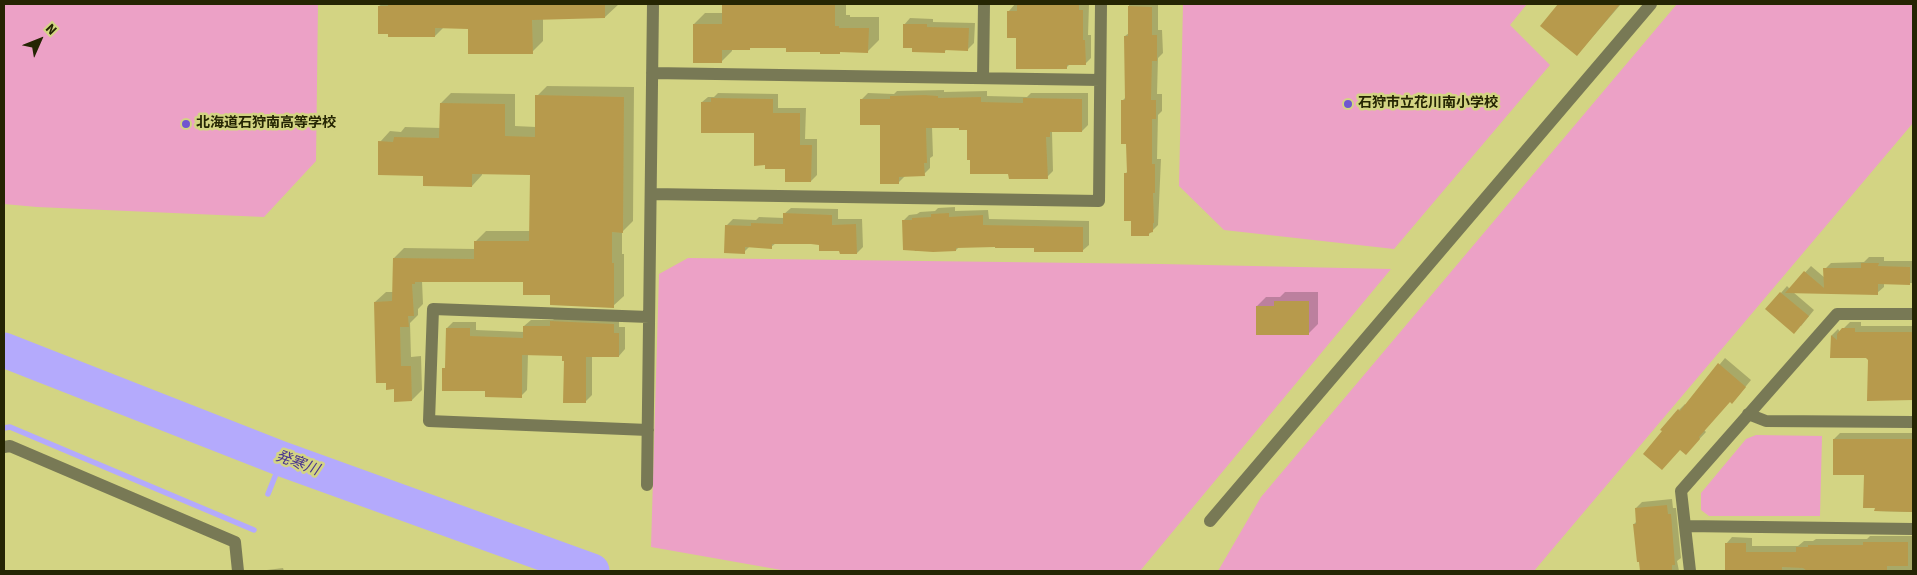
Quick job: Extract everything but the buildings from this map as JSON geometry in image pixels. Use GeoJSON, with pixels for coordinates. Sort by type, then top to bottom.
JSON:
{"type":"FeatureCollection","features":[{"type":"Feature","properties":{"kind":"street"},"geometry":{"type":"LineString","coordinates":[[647,485],[653,4]]}},
{"type":"Feature","properties":{"kind":"street"},"geometry":{"type":"LineString","coordinates":[[983,78],[984,4]]}},
{"type":"Feature","properties":{"kind":"street"},"geometry":{"type":"LineString","coordinates":[[651,194],[1099,201],[1101,4]]}},
{"type":"Feature","properties":{"kind":"street"},"geometry":{"type":"LineString","coordinates":[[1210,520],[1651,4]]}},
{"type":"Feature","properties":{"kind":"street"},"geometry":{"type":"LineString","coordinates":[[652,73],[1100,80]]}},
{"type":"Feature","properties":{"kind":"street"},"geometry":{"type":"LineString","coordinates":[[648,430],[429,421],[432,309],[649,317]]}},
{"type":"Feature","properties":{"kind":"street"},"geometry":{"type":"LineString","coordinates":[[1690,571],[1681,491],[1837,314],[1913,314]]}},
{"type":"Feature","properties":{"kind":"street"},"geometry":{"type":"LineString","coordinates":[[1748,414],[1766,421],[1913,422]]}},
{"type":"Feature","properties":{"kind":"street"},"geometry":{"type":"LineString","coordinates":[[4,447],[10,446],[235,542],[238,571]]}},
{"type":"Feature","properties":{"kind":"street"},"geometry":{"type":"LineString","coordinates":[[1685,526],[1913,529]]}},
{"type":"Feature","properties":{"kind":"shaded area","name":"北海道石狩南高等学校"},"geometry":{"type":"Polygon","coordinates":[[[4,4],[318,4],[316,161],[264,217],[4,204],[4,4]]]}},
{"type":"Feature","properties":{"kind":"shaded area","name":"石狩市立花川南小学校"},"geometry":{"type":"Polygon","coordinates":[[[1183,4],[1527,4],[1510,25],[1550,65],[1394,249],[1224,230],[1179,186],[1183,4]]]}},
{"type":"Feature","properties":{"kind":"shaded area"},"geometry":{"type":"Polygon","coordinates":[[[1677,4],[1913,4],[1913,123],[1534,571],[1218,571],[1261,497],[1677,4]]]}},
{"type":"Feature","properties":{"kind":"shaded area"},"geometry":{"type":"Polygon","coordinates":[[[688,258],[1391,269],[1140,571],[787,571],[651,547],[659,274],[688,258]]]}},
{"type":"Feature","properties":{"kind":"shaded area"},"geometry":{"type":"Polygon","coordinates":[[[1756,435],[1822,436],[1820,516],[1709,516],[1701,510],[1701,493],[1746,439],[1756,435]]]}},
{"type":"Feature","properties":{"kind":"waterway","name":"発寒川"},"geometry":{"type":"LineString","coordinates":[[4,350],[282,459],[592,571]]}},
{"type":"Feature","properties":{"kind":"waterway"},"geometry":{"type":"LineString","coordinates":[[4,428],[10,427],[254,530]]}},
{"type":"Feature","properties":{"kind":"waterway"},"geometry":{"type":"LineString","coordinates":[[268,494],[282,459]]}},
{"type":"Feature","properties":{"kind":"place","name":"石狩市立花川南小学校"},"geometry":{"type":"Point","coordinates":[1348,104]}},
{"type":"Feature","properties":{"kind":"place","name":"北海道石狩南高等学校"},"geometry":{"type":"Point","coordinates":[186,124]}}]}
